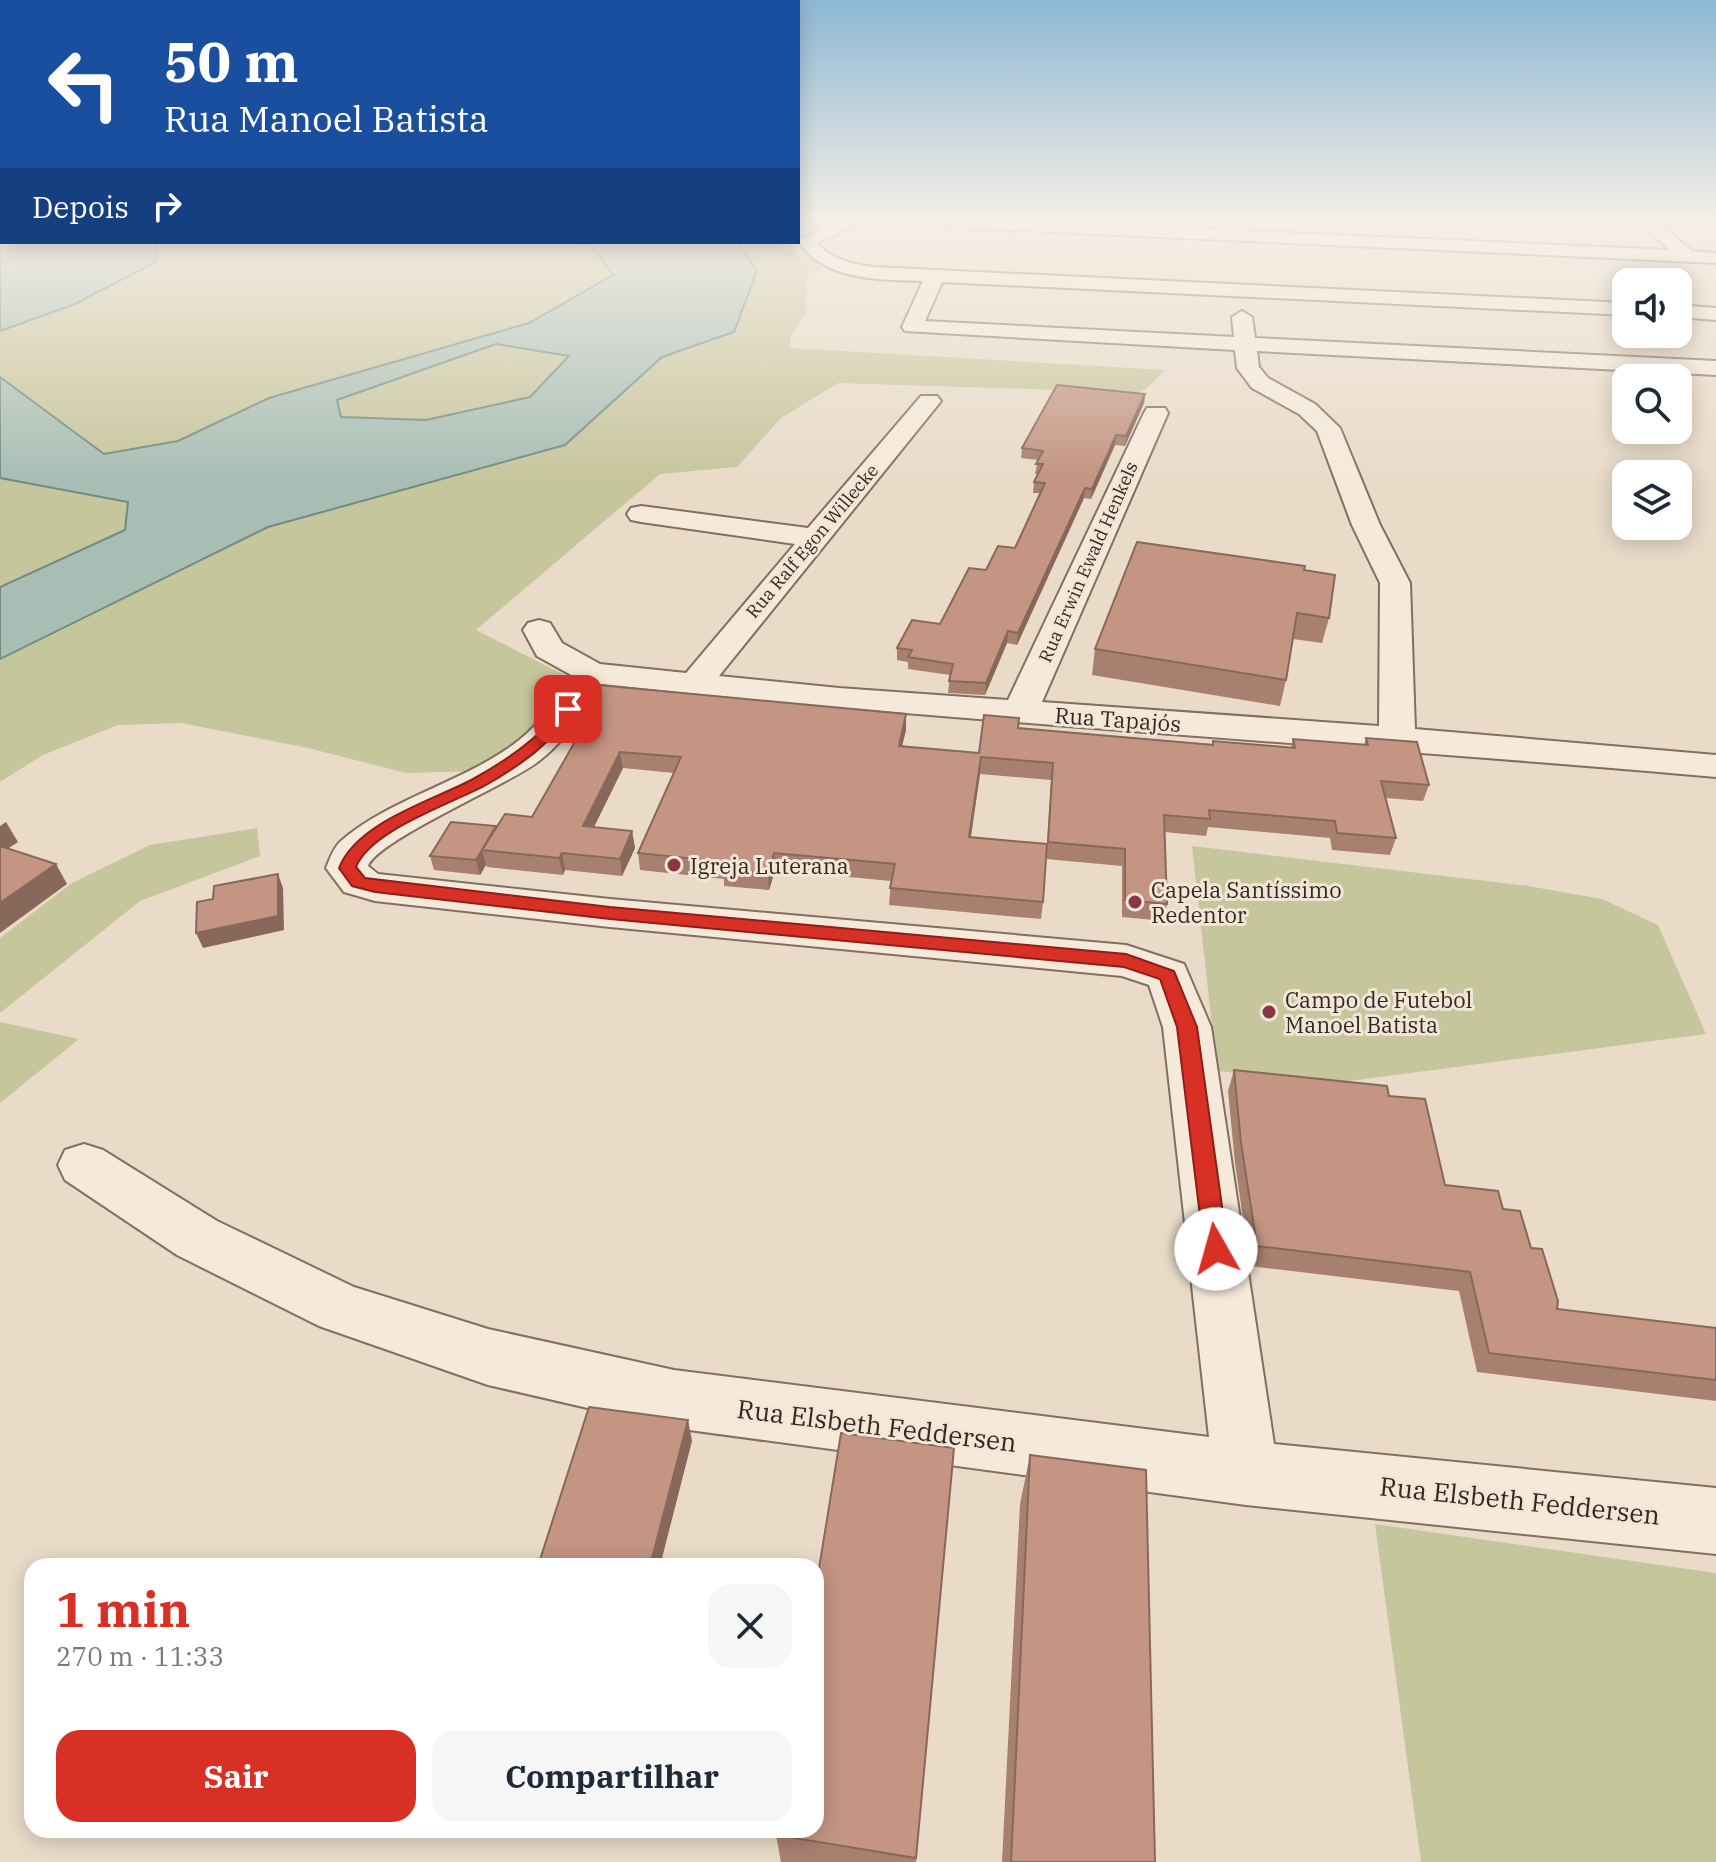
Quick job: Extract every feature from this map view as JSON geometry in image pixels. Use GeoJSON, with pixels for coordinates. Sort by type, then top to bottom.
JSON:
{"type":"FeatureCollection","features":[{"type":"Feature","properties":{"kind":"street"},"geometry":{"type":"LineString","coordinates":[[922,305],[912,327],[1716,368]]}},
{"type":"Feature","properties":{"kind":"street"},"geometry":{"type":"LineString","coordinates":[[1241,305],[1248,368],[1260,383],[1307,409],[1328,428],[1366,525],[1395,583],[1397,738]]}},
{"type":"Feature","properties":{"kind":"street"},"geometry":{"type":"LineString","coordinates":[[1542,305],[1612,308]]}},
{"type":"Feature","properties":{"kind":"street"},"geometry":{"type":"LineString","coordinates":[[1692,312],[1716,314]]}},
{"type":"Feature","properties":{"kind":"street","name":"Rua Ralf Egon Willecke"},"geometry":{"type":"LineString","coordinates":[[696,682],[929,401]]}},
{"type":"Feature","properties":{"kind":"street","name":"Rua Erwin Ewald Henkels"},"geometry":{"type":"LineString","coordinates":[[1020,712],[1156,413]]}},
{"type":"Feature","properties":{"kind":"street"},"geometry":{"type":"LineString","coordinates":[[641,514],[815,538]]}},
{"type":"Feature","properties":{"kind":"street","name":"Rua Tapajós"},"geometry":{"type":"LineString","coordinates":[[539,630],[549,649],[592,673],[839,699],[1397,738],[1716,766]]}},
{"type":"Feature","properties":{"kind":"street"},"geometry":{"type":"LineString","coordinates":[[592,673],[556,726],[523,755],[468,788],[385,829],[353,852],[347,868],[359,882],[375,887],[610,913],[1126,961],[1168,975],[1187,1027],[1246,1473]]}},
{"type":"Feature","properties":{"kind":"street","name":"Rua Elsbeth Feddersen"},"geometry":{"type":"LineString","coordinates":[[84,1165],[197,1238],[340,1308],[488,1357],[674,1399],[1246,1473],[1716,1521]]}},
{"type":"Feature","properties":{"kind":"green space"},"geometry":{"type":"Polygon","coordinates":[[[73,305],[561,305],[529,323],[269,398],[178,441],[104,455],[0,377],[0,331],[73,305]]]}},
{"type":"Feature","properties":{"kind":"green space"},"geometry":{"type":"Polygon","coordinates":[[[744,305],[806,305],[806,314],[790,337],[791,348],[1165,370],[1129,400],[1060,390],[838,383],[781,418],[737,467],[660,474],[476,630],[570,678],[521,748],[480,771],[406,773],[308,748],[181,723],[118,725],[43,755],[0,782],[0,659],[268,527],[565,445],[662,357],[734,332],[744,305]]]}},
{"type":"Feature","properties":{"kind":"green space"},"geometry":{"type":"Polygon","coordinates":[[[496,344],[569,355],[530,397],[426,420],[341,417],[336,400],[496,344]]]}},
{"type":"Feature","properties":{"kind":"green space"},"geometry":{"type":"Polygon","coordinates":[[[0,478],[128,501],[126,530],[0,587],[0,478]]]}},
{"type":"Feature","properties":{"kind":"green space"},"geometry":{"type":"Polygon","coordinates":[[[257,828],[260,856],[140,901],[0,1013],[0,938],[72,883],[150,845],[257,828]]]}},
{"type":"Feature","properties":{"kind":"green space"},"geometry":{"type":"Polygon","coordinates":[[[1192,846],[1528,886],[1602,899],[1658,925],[1706,1034],[1342,1082],[1217,1071],[1192,846]]]}},
{"type":"Feature","properties":{"kind":"green space"},"geometry":{"type":"Polygon","coordinates":[[[0,1022],[79,1039],[0,1103],[0,1022]]]}},
{"type":"Feature","properties":{"kind":"green space"},"geometry":{"type":"Polygon","coordinates":[[[1375,1524],[1716,1573],[1716,1862],[1421,1862],[1375,1524]]]}},
{"type":"Feature","properties":{"kind":"shaded area"},"geometry":{"type":"Polygon","coordinates":[[[0,305],[73,305],[0,331],[0,305]]]}},
{"type":"Feature","properties":{"kind":"shaded area"},"geometry":{"type":"Polygon","coordinates":[[[561,305],[744,305],[734,332],[662,357],[565,445],[268,527],[0,659],[0,587],[125,530],[128,502],[0,478],[0,377],[104,454],[178,441],[269,398],[529,323],[561,305]],[[496,344],[337,400],[341,417],[426,420],[530,397],[569,356],[496,344]]]}},
{"type":"Feature","properties":{"kind":"building"},"geometry":{"type":"Polygon","coordinates":[[[1057,385],[1145,394],[1126,436],[1116,435],[1092,489],[1085,488],[1018,633],[1008,631],[986,683],[949,681],[953,664],[908,657],[912,650],[897,648],[912,620],[940,624],[969,568],[986,570],[998,546],[1015,548],[1045,483],[1034,482],[1043,464],[1036,464],[1043,451],[1022,448],[1057,385]]]}},
{"type":"Feature","properties":{"kind":"building"},"geometry":{"type":"Polygon","coordinates":[[[1137,542],[1305,566],[1304,570],[1335,575],[1329,618],[1297,613],[1286,680],[1095,649],[1137,542]]]}},
{"type":"Feature","properties":{"kind":"building"},"geometry":{"type":"Polygon","coordinates":[[[598,685],[906,714],[899,746],[979,753],[984,715],[1019,718],[1018,728],[1213,745],[1213,741],[1295,748],[1293,739],[1368,745],[1366,738],[1417,742],[1429,785],[1381,781],[1396,838],[1337,833],[1335,821],[1209,810],[1210,819],[1164,815],[1167,904],[1125,900],[1125,849],[1048,842],[1053,763],[981,757],[969,837],[1047,844],[1043,902],[890,888],[895,864],[774,853],[768,873],[723,869],[725,862],[638,853],[681,757],[620,752],[583,826],[632,831],[620,859],[562,853],[559,858],[482,850],[505,814],[532,817],[589,717],[580,716],[598,685]]]}},
{"type":"Feature","properties":{"kind":"building"},"geometry":{"type":"Polygon","coordinates":[[[451,822],[496,826],[476,860],[430,856],[451,822]]]}},
{"type":"Feature","properties":{"kind":"building"},"geometry":{"type":"Polygon","coordinates":[[[0,846],[56,864],[0,903],[0,846]]]}},
{"type":"Feature","properties":{"kind":"building"},"geometry":{"type":"Polygon","coordinates":[[[278,874],[278,916],[196,933],[197,902],[213,899],[214,886],[278,874]]]}},
{"type":"Feature","properties":{"kind":"building"},"geometry":{"type":"Polygon","coordinates":[[[1234,1070],[1387,1086],[1389,1096],[1425,1099],[1445,1185],[1498,1191],[1503,1209],[1520,1211],[1531,1248],[1542,1249],[1558,1301],[1557,1309],[1716,1328],[1716,1380],[1489,1353],[1470,1272],[1257,1246],[1241,1143],[1234,1070]]]}},
{"type":"Feature","properties":{"kind":"building"},"geometry":{"type":"Polygon","coordinates":[[[589,1407],[688,1420],[652,1558],[541,1558],[589,1407]]]}},
{"type":"Feature","properties":{"kind":"building"},"geometry":{"type":"Polygon","coordinates":[[[841,1433],[954,1448],[916,1858],[794,1838],[824,1838],[824,1558],[821,1558],[841,1433]]]}},
{"type":"Feature","properties":{"kind":"building"},"geometry":{"type":"Polygon","coordinates":[[[1030,1455],[1146,1470],[1155,1862],[1011,1862],[1030,1455]]]}},
{"type":"Feature","properties":{"kind":"place","name":"Igreja Luterana"},"geometry":{"type":"Point","coordinates":[674,865]}},
{"type":"Feature","properties":{"kind":"place","name":"Capela Santíssimo Redentor"},"geometry":{"type":"Point","coordinates":[1135,902]}},
{"type":"Feature","properties":{"kind":"place","name":"Campo de Futebol Manoel Batista"},"geometry":{"type":"Point","coordinates":[1269,1012]}},
{"type":"Feature","properties":{"kind":"route"},"geometry":{"type":"LineString","coordinates":[[568,709],[556,726],[523,755],[480,782],[385,829],[353,852],[347,868],[359,882],[375,887],[610,913],[1126,961],[1168,975],[1187,1027],[1216,1249]]}}]}
